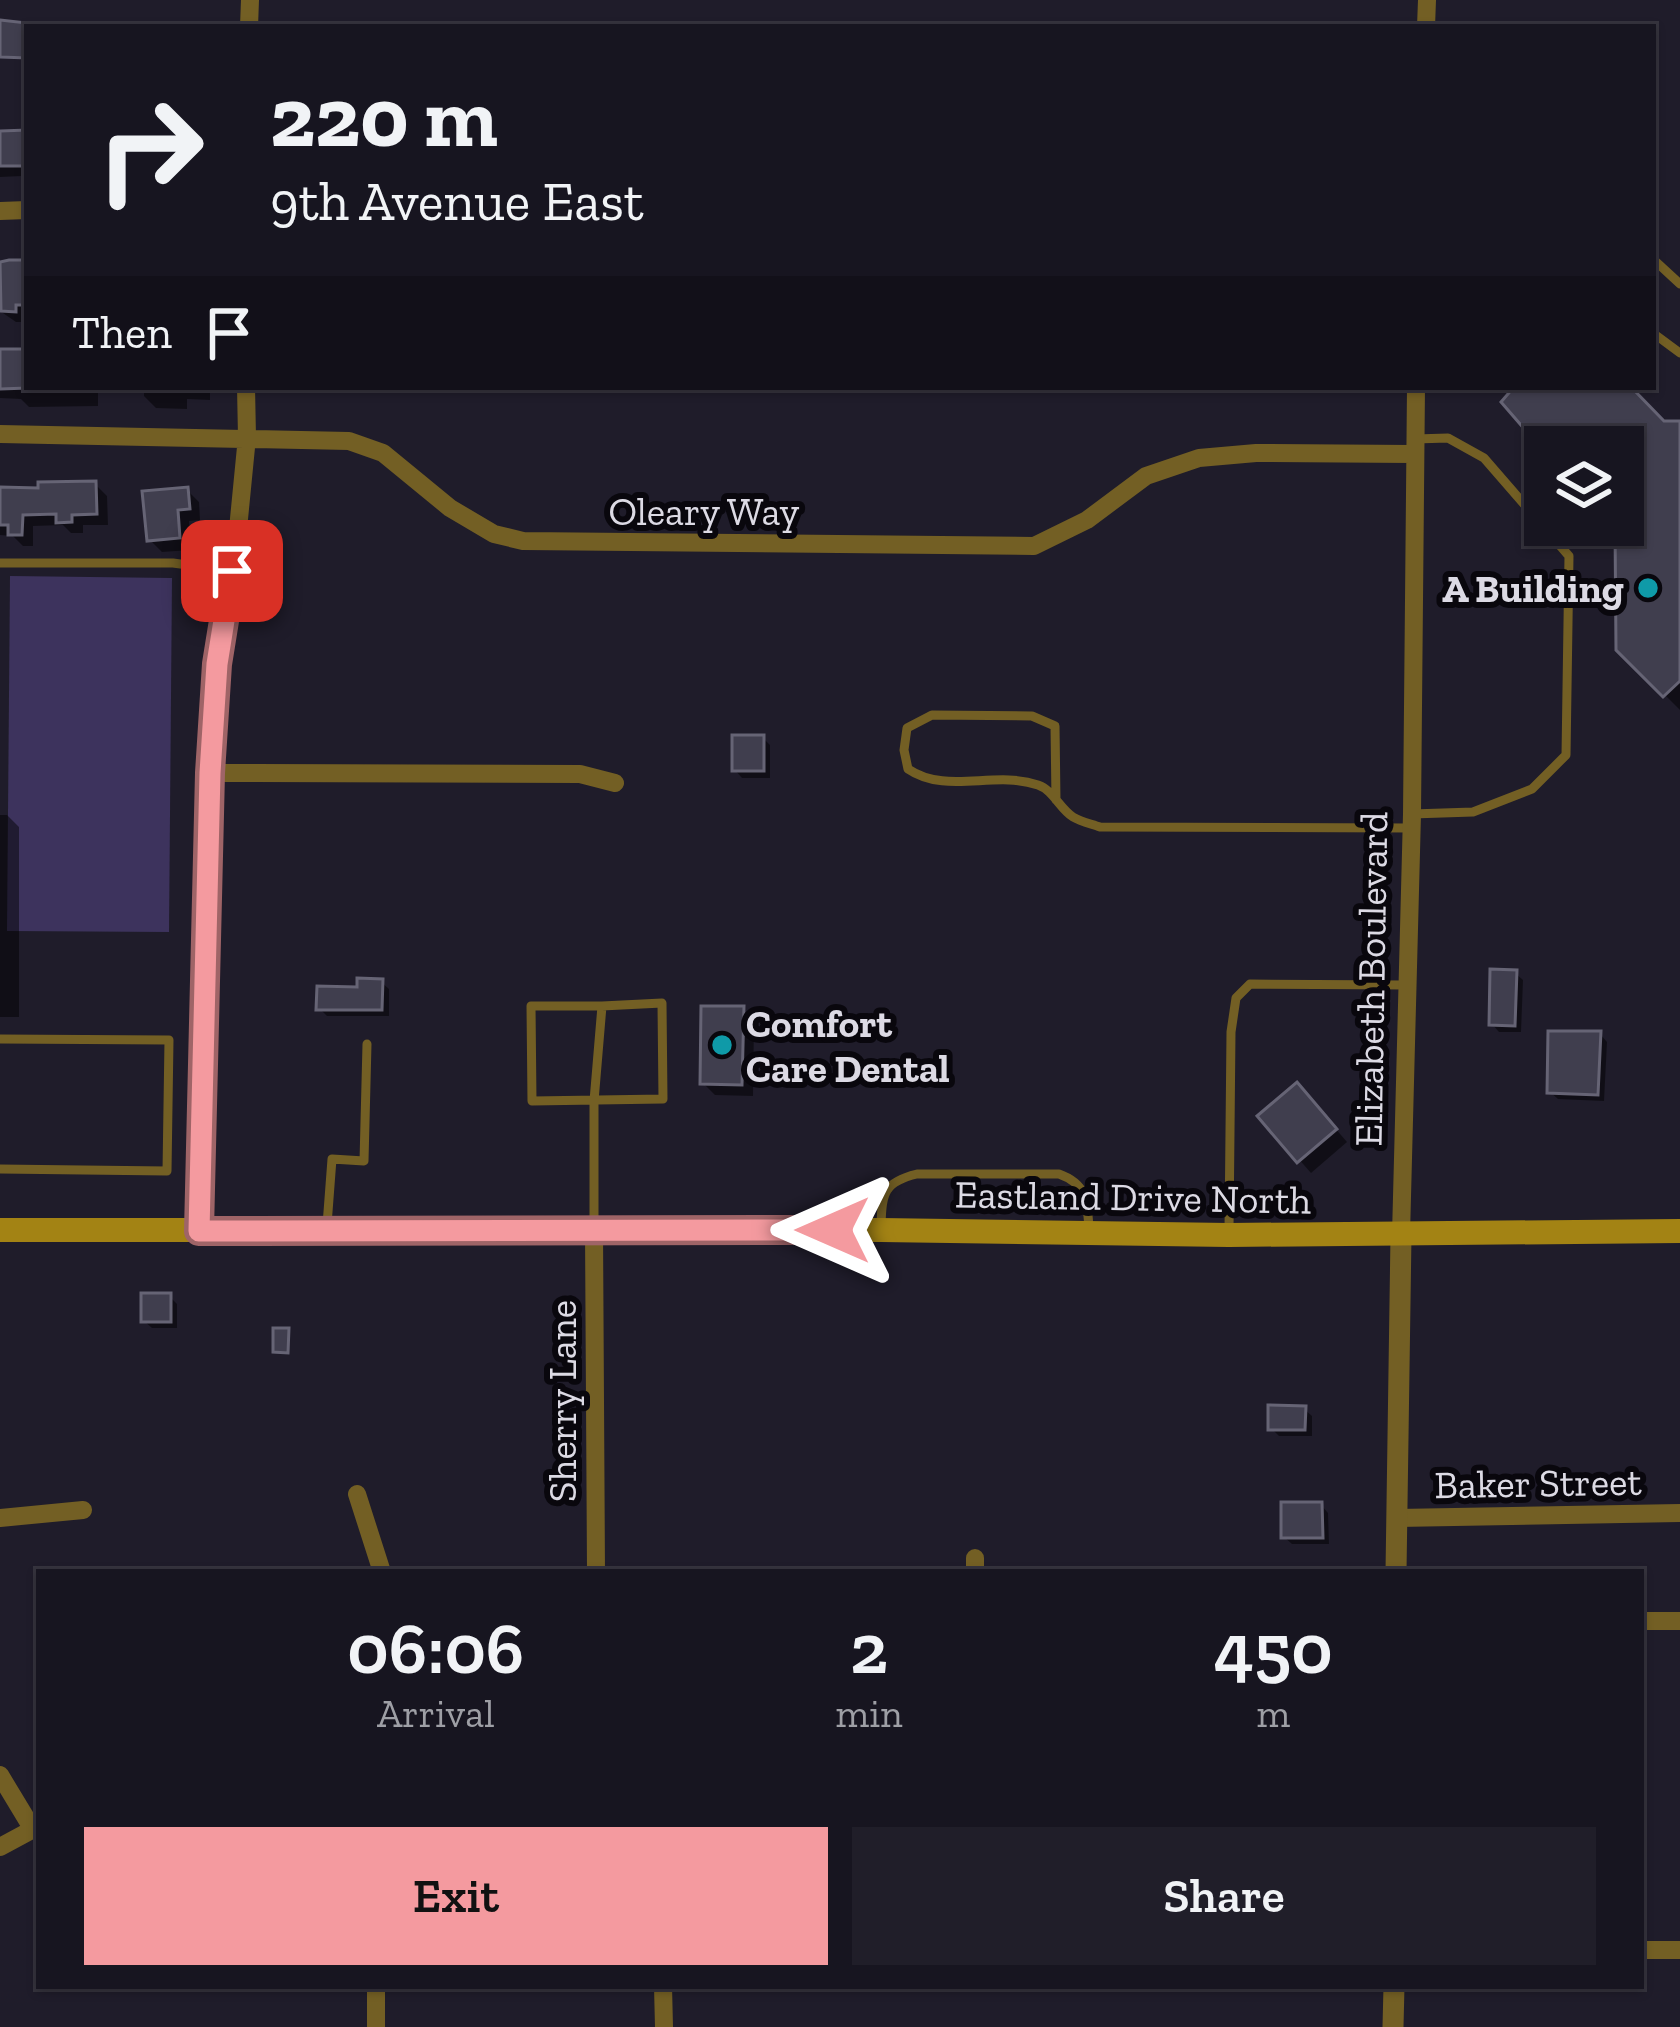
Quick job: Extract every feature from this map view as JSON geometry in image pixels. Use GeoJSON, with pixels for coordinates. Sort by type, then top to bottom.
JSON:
{"type":"FeatureCollection","features":[{"type":"Feature","properties":{"kind":"main road","name":"Eastland Drive North"},"geometry":{"type":"LineString","coordinates":[[0,1230],[1680,1232]]}},
{"type":"Feature","properties":{"kind":"street"},"geometry":{"type":"LineString","coordinates":[[199,1231],[210,773],[217,664],[247,437],[246,390]]}},
{"type":"Feature","properties":{"kind":"street","name":"Elizabeth Boulevard"},"geometry":{"type":"LineString","coordinates":[[1396,1569],[1416,390]]}},
{"type":"Feature","properties":{"kind":"street","name":"Oleary Way"},"geometry":{"type":"LineString","coordinates":[[0,434],[349,441],[383,453],[450,508],[494,533],[523,541],[639,545],[1034,546],[1087,520],[1146,476],[1199,458],[1413,447]]}},
{"type":"Feature","properties":{"kind":"street"},"geometry":{"type":"LineString","coordinates":[[210,773],[580,774],[616,783]]}},
{"type":"Feature","properties":{"kind":"street","name":"Sherry Lane"},"geometry":{"type":"LineString","coordinates":[[594,1230],[596,1569]]}},
{"type":"Feature","properties":{"kind":"street"},"geometry":{"type":"LineString","coordinates":[[357,1494],[381,1569]]}},
{"type":"Feature","properties":{"kind":"street"},"geometry":{"type":"LineString","coordinates":[[0,1518],[83,1510]]}},
{"type":"Feature","properties":{"kind":"street","name":"Baker Street"},"geometry":{"type":"LineString","coordinates":[[1396,1518],[1680,1513]]}},
{"type":"Feature","properties":{"kind":"street"},"geometry":{"type":"LineString","coordinates":[[1644,1621],[1680,1621]]}},
{"type":"Feature","properties":{"kind":"street"},"geometry":{"type":"LineString","coordinates":[[0,1775],[36,1827],[0,1846]]}},
{"type":"Feature","properties":{"kind":"street"},"geometry":{"type":"LineString","coordinates":[[1644,1950],[1680,1950]]}},
{"type":"Feature","properties":{"kind":"street"},"geometry":{"type":"LineString","coordinates":[[376,1989],[376,2027]]}},
{"type":"Feature","properties":{"kind":"street"},"geometry":{"type":"LineString","coordinates":[[663,1989],[664,2027]]}},
{"type":"Feature","properties":{"kind":"street"},"geometry":{"type":"LineString","coordinates":[[1394,1989],[1394,2027]]}},
{"type":"Feature","properties":{"kind":"lane"},"geometry":{"type":"LineString","coordinates":[[1656,262],[1680,284]]}},
{"type":"Feature","properties":{"kind":"lane"},"geometry":{"type":"LineString","coordinates":[[1056,800],[1054,725],[1032,716],[932,715],[907,728],[908,769],[926,782],[1042,785],[1056,800],[1072,817],[1100,827],[1411,821],[1473,812],[1532,789],[1566,755],[1569,556],[1484,458],[1448,438],[1413,447]]}},
{"type":"Feature","properties":{"kind":"lane"},"geometry":{"type":"LineString","coordinates":[[0,563],[172,562],[232,571]]}},
{"type":"Feature","properties":{"kind":"lane"},"geometry":{"type":"LineString","coordinates":[[1229,1235],[1231,1032],[1236,998],[1250,984],[1408,985]]}},
{"type":"Feature","properties":{"kind":"lane"},"geometry":{"type":"LineString","coordinates":[[662,1003],[663,1099],[532,1101],[531,1006],[602,1006],[662,1003]]}},
{"type":"Feature","properties":{"kind":"lane"},"geometry":{"type":"LineString","coordinates":[[594,1230],[594,1101],[602,1006]]}},
{"type":"Feature","properties":{"kind":"lane"},"geometry":{"type":"LineString","coordinates":[[0,1040],[169,1040],[169,1062],[167,1171],[0,1169]]}},
{"type":"Feature","properties":{"kind":"lane"},"geometry":{"type":"LineString","coordinates":[[327,1231],[332,1160],[364,1161],[367,1044]]}},
{"type":"Feature","properties":{"kind":"lane"},"geometry":{"type":"LineString","coordinates":[[880,1230],[882,1197],[896,1179],[917,1174],[1059,1174],[1077,1180],[1086,1196],[1090,1233]]}},
{"type":"Feature","properties":{"kind":"shaded area"},"geometry":{"type":"Polygon","coordinates":[[[10,576],[172,578],[169,932],[7,931],[10,576]]]}},
{"type":"Feature","properties":{"kind":"building"},"geometry":{"type":"Polygon","coordinates":[[[0,20],[27,23],[24,58],[0,57],[0,20]]]}},
{"type":"Feature","properties":{"kind":"building"},"geometry":{"type":"Polygon","coordinates":[[[24,130],[24,166],[0,166],[0,131],[24,130]]]}},
{"type":"Feature","properties":{"kind":"building"},"geometry":{"type":"Polygon","coordinates":[[[24,260],[24,305],[16,305],[16,312],[1,311],[0,262],[24,260]]]}},
{"type":"Feature","properties":{"kind":"building"},"geometry":{"type":"Polygon","coordinates":[[[0,349],[24,349],[24,388],[0,389],[0,349]]]}},
{"type":"Feature","properties":{"kind":"building","name":"A Building"},"geometry":{"type":"Polygon","coordinates":[[[1511,390],[1634,390],[1664,421],[1680,421],[1680,681],[1663,697],[1616,650],[1615,546],[1644,546],[1644,426],[1524,429],[1501,402],[1511,390]]]}},
{"type":"Feature","properties":{"kind":"building"},"geometry":{"type":"Polygon","coordinates":[[[96,481],[97,514],[72,515],[72,522],[56,523],[56,514],[23,515],[22,535],[8,535],[8,525],[0,525],[0,487],[96,481]]]}},
{"type":"Feature","properties":{"kind":"building"},"geometry":{"type":"Polygon","coordinates":[[[188,487],[190,509],[178,510],[180,538],[147,541],[142,491],[188,487]]]}},
{"type":"Feature","properties":{"kind":"building"},"geometry":{"type":"Polygon","coordinates":[[[732,735],[764,735],[764,771],[732,771],[732,735]]]}},
{"type":"Feature","properties":{"kind":"building"},"geometry":{"type":"Polygon","coordinates":[[[1490,969],[1517,970],[1515,1026],[1489,1025],[1490,969]]]}},
{"type":"Feature","properties":{"kind":"building"},"geometry":{"type":"Polygon","coordinates":[[[357,978],[383,979],[382,1010],[316,1010],[317,986],[357,987],[357,978]]]}},
{"type":"Feature","properties":{"kind":"building","name":"Comfort Care Dental"},"geometry":{"type":"Polygon","coordinates":[[[701,1006],[744,1006],[742,1085],[700,1084],[701,1006]]]}},
{"type":"Feature","properties":{"kind":"building"},"geometry":{"type":"Polygon","coordinates":[[[1548,1031],[1601,1031],[1598,1095],[1547,1093],[1548,1031]]]}},
{"type":"Feature","properties":{"kind":"building"},"geometry":{"type":"Polygon","coordinates":[[[1297,1082],[1337,1129],[1297,1163],[1257,1116],[1297,1082]]]}},
{"type":"Feature","properties":{"kind":"building"},"geometry":{"type":"Polygon","coordinates":[[[141,1293],[171,1293],[171,1322],[141,1322],[141,1293]]]}},
{"type":"Feature","properties":{"kind":"building"},"geometry":{"type":"Polygon","coordinates":[[[273,1328],[289,1328],[288,1353],[273,1352],[273,1328]]]}},
{"type":"Feature","properties":{"kind":"building"},"geometry":{"type":"Polygon","coordinates":[[[1268,1405],[1306,1406],[1305,1430],[1268,1430],[1268,1405]]]}},
{"type":"Feature","properties":{"kind":"building"},"geometry":{"type":"Polygon","coordinates":[[[1281,1502],[1322,1502],[1323,1538],[1281,1538],[1281,1502]]]}},
{"type":"Feature","properties":{"kind":"place","name":"A Building"},"geometry":{"type":"Point","coordinates":[1648,588]}},
{"type":"Feature","properties":{"kind":"place","name":"Comfort Care Dental"},"geometry":{"type":"Point","coordinates":[722,1045]}},
{"type":"Feature","properties":{"kind":"route"},"geometry":{"type":"LineString","coordinates":[[232,571],[217,664],[210,773],[199,1231],[833,1230]]}}]}
